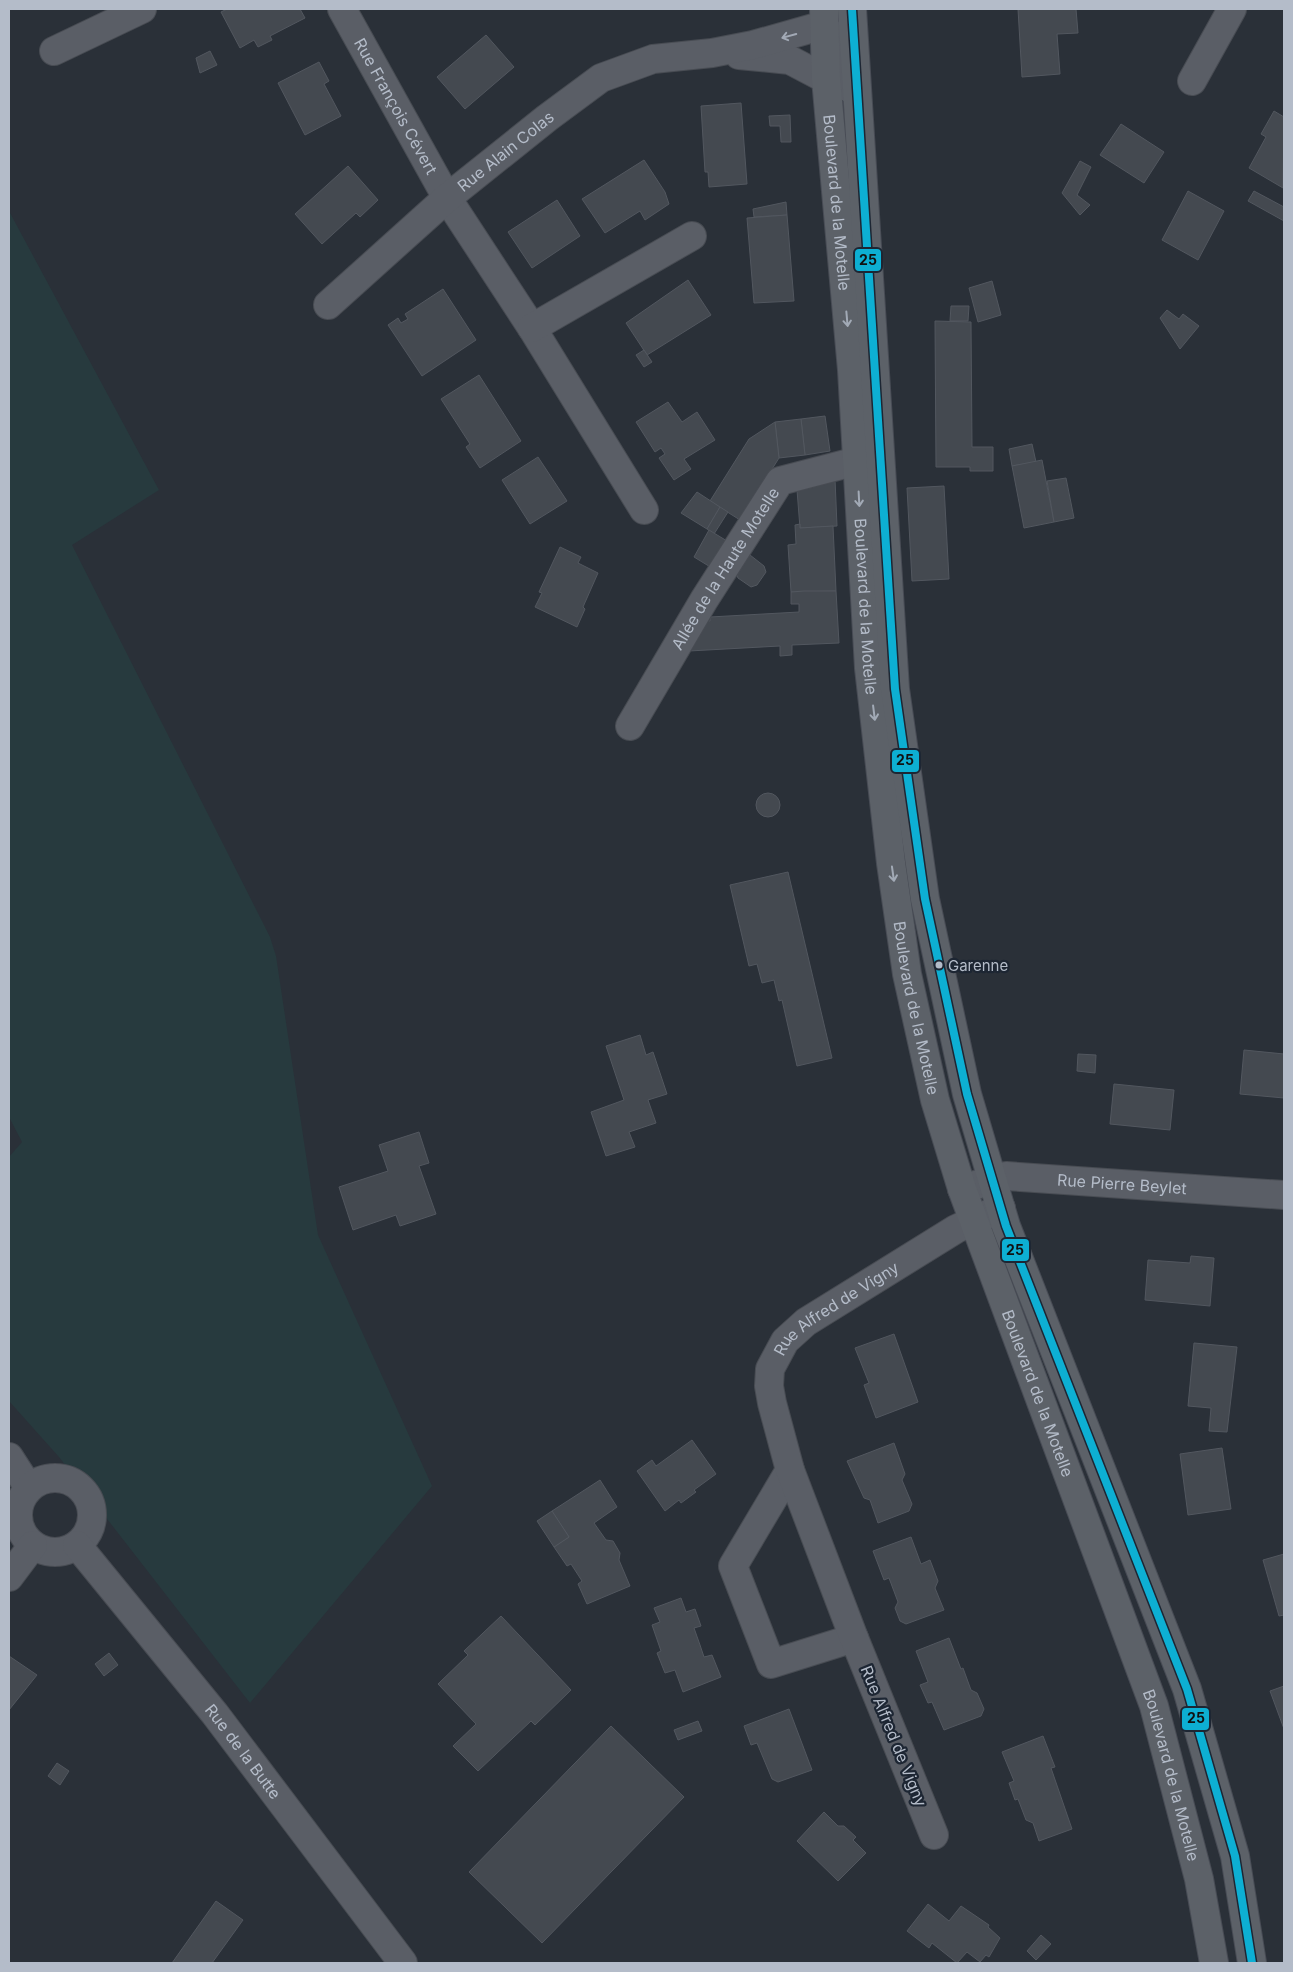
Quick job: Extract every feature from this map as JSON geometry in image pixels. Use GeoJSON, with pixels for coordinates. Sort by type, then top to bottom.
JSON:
{"type":"FeatureCollection","features":[{"type":"Feature","properties":{"kind":"main road","name":"Boulevard de la Motelle"},"geometry":{"type":"LineString","coordinates":[[852,9],[895,689],[925,899],[968,1094],[992,1180],[1001,1208],[1187,1690],[1235,1856],[1252,1963]]}},
{"type":"Feature","properties":{"kind":"main road","name":"Boulevard de la Motelle"},"geometry":{"type":"LineString","coordinates":[[824,17],[826,79],[852,370],[869,668],[891,863],[907,974],[935,1100],[962,1189],[1154,1706],[1199,1879],[1214,1963]]}},
{"type":"Feature","properties":{"kind":"street"},"geometry":{"type":"LineString","coordinates":[[54,50],[142,9]]}},
{"type":"Feature","properties":{"kind":"street","name":"Rue François Cévert"},"geometry":{"type":"LineString","coordinates":[[342,9],[447,198],[532,328],[644,510]]}},
{"type":"Feature","properties":{"kind":"street"},"geometry":{"type":"LineString","coordinates":[[1192,80],[1232,9]]}},
{"type":"Feature","properties":{"kind":"street"},"geometry":{"type":"LineString","coordinates":[[824,17],[843,58],[858,118]]}},
{"type":"Feature","properties":{"kind":"street","name":"Rue Alain Colas"},"geometry":{"type":"LineString","coordinates":[[328,305],[447,198],[600,78],[653,59],[712,53],[753,45],[824,17]]}},
{"type":"Feature","properties":{"kind":"street","name":"Rue Alain Colas"},"geometry":{"type":"LineString","coordinates":[[712,53],[790,60],[826,79]]}},
{"type":"Feature","properties":{"kind":"street"},"geometry":{"type":"LineString","coordinates":[[532,328],[692,236]]}},
{"type":"Feature","properties":{"kind":"street","name":"Allée de la Haute Motelle"},"geometry":{"type":"LineString","coordinates":[[630,726],[704,600],[780,481],[857,461]]}},
{"type":"Feature","properties":{"kind":"street","name":"Rue Pierre Beylet"},"geometry":{"type":"LineString","coordinates":[[962,1189],[1006,1176],[1284,1195]]}},
{"type":"Feature","properties":{"kind":"street","name":"Rue Alfred de Vigny"},"geometry":{"type":"LineString","coordinates":[[934,1835],[854,1638],[790,1470],[769,1386],[770,1369],[785,1341],[806,1322],[956,1229],[1001,1208]]}},
{"type":"Feature","properties":{"kind":"street"},"geometry":{"type":"LineString","coordinates":[[9,1458],[29,1488]]}},
{"type":"Feature","properties":{"kind":"street"},"geometry":{"type":"LineString","coordinates":[[790,1470],[733,1566],[771,1664],[854,1638]]}},
{"type":"Feature","properties":{"kind":"street"},"geometry":{"type":"LineString","coordinates":[[55,1478],[68,1480],[84,1491],[91,1508],[91,1525],[85,1537],[77,1546],[57,1552],[44,1551],[33,1545],[24,1535],[18,1521],[19,1506],[29,1488],[41,1480],[55,1478]]}},
{"type":"Feature","properties":{"kind":"street"},"geometry":{"type":"LineString","coordinates":[[9,1577],[33,1545]]}},
{"type":"Feature","properties":{"kind":"street","name":"Rue de la Butte"},"geometry":{"type":"LineString","coordinates":[[77,1546],[215,1714],[403,1963]]}},
{"type":"Feature","properties":{"kind":"green space"},"geometry":{"type":"Polygon","coordinates":[[[9,211],[159,490],[72,545],[270,937],[276,956],[318,1235],[432,1486],[250,1703],[59,1457],[9,1401],[9,1157],[22,1142],[9,1117],[9,211]]]}},
{"type":"Feature","properties":{"kind":"building"},"geometry":{"type":"Polygon","coordinates":[[[227,9],[300,9],[305,18],[270,36],[272,40],[258,47],[254,40],[240,48],[221,12],[227,9]]]}},
{"type":"Feature","properties":{"kind":"building"},"geometry":{"type":"Polygon","coordinates":[[[1018,9],[1076,9],[1078,33],[1057,34],[1060,74],[1022,77],[1018,9]]]}},
{"type":"Feature","properties":{"kind":"building"},"geometry":{"type":"Polygon","coordinates":[[[486,35],[514,67],[465,109],[437,77],[486,35]]]}},
{"type":"Feature","properties":{"kind":"building"},"geometry":{"type":"Polygon","coordinates":[[[210,51],[217,65],[200,73],[196,58],[210,51]]]}},
{"type":"Feature","properties":{"kind":"building"},"geometry":{"type":"Polygon","coordinates":[[[319,62],[329,81],[324,84],[341,116],[305,135],[278,83],[319,62]]]}},
{"type":"Feature","properties":{"kind":"building"},"geometry":{"type":"Polygon","coordinates":[[[741,103],[747,184],[709,187],[708,172],[705,172],[701,106],[741,103]]]}},
{"type":"Feature","properties":{"kind":"building"},"geometry":{"type":"Polygon","coordinates":[[[1274,111],[1284,117],[1283,188],[1249,168],[1266,137],[1261,134],[1274,111]]]}},
{"type":"Feature","properties":{"kind":"building"},"geometry":{"type":"Polygon","coordinates":[[[790,115],[791,142],[781,142],[780,126],[770,126],[769,116],[790,115]]]}},
{"type":"Feature","properties":{"kind":"building"},"geometry":{"type":"Polygon","coordinates":[[[1121,124],[1164,152],[1144,183],[1100,155],[1121,124]]]}},
{"type":"Feature","properties":{"kind":"building"},"geometry":{"type":"Polygon","coordinates":[[[644,160],[665,192],[669,204],[645,220],[640,211],[605,233],[582,199],[644,160]]]}},
{"type":"Feature","properties":{"kind":"building"},"geometry":{"type":"Polygon","coordinates":[[[1080,161],[1091,167],[1077,195],[1090,205],[1080,215],[1062,193],[1080,161]]]}},
{"type":"Feature","properties":{"kind":"building"},"geometry":{"type":"Polygon","coordinates":[[[348,166],[378,200],[360,217],[356,213],[322,244],[295,214],[348,166]]]}},
{"type":"Feature","properties":{"kind":"building"},"geometry":{"type":"Polygon","coordinates":[[[1188,191],[1224,211],[1198,260],[1162,240],[1188,191]]]}},
{"type":"Feature","properties":{"kind":"building"},"geometry":{"type":"Polygon","coordinates":[[[1254,191],[1284,207],[1284,221],[1248,201],[1254,191]]]}},
{"type":"Feature","properties":{"kind":"building"},"geometry":{"type":"Polygon","coordinates":[[[557,200],[580,236],[532,268],[508,232],[557,200]]]}},
{"type":"Feature","properties":{"kind":"building"},"geometry":{"type":"Polygon","coordinates":[[[786,202],[787,215],[754,217],[753,209],[786,202]]]}},
{"type":"Feature","properties":{"kind":"building"},"geometry":{"type":"Polygon","coordinates":[[[787,215],[794,301],[754,303],[747,218],[787,215]]]}},
{"type":"Feature","properties":{"kind":"building"},"geometry":{"type":"Polygon","coordinates":[[[688,280],[711,315],[647,355],[626,323],[688,280]]]}},
{"type":"Feature","properties":{"kind":"building"},"geometry":{"type":"Polygon","coordinates":[[[992,281],[1001,315],[978,322],[969,288],[992,281]]]}},
{"type":"Feature","properties":{"kind":"building"},"geometry":{"type":"Polygon","coordinates":[[[443,289],[476,340],[422,376],[388,325],[398,318],[401,323],[408,319],[405,314],[443,289]]]}},
{"type":"Feature","properties":{"kind":"building"},"geometry":{"type":"Polygon","coordinates":[[[951,306],[969,306],[968,321],[950,321],[951,306]]]}},
{"type":"Feature","properties":{"kind":"building"},"geometry":{"type":"Polygon","coordinates":[[[1167,310],[1179,319],[1183,314],[1199,326],[1180,349],[1160,318],[1167,310]]]}},
{"type":"Feature","properties":{"kind":"building"},"geometry":{"type":"Polygon","coordinates":[[[935,321],[971,322],[972,447],[993,447],[993,471],[970,471],[970,467],[936,467],[935,321]]]}},
{"type":"Feature","properties":{"kind":"building"},"geometry":{"type":"Polygon","coordinates":[[[644,350],[652,362],[644,367],[636,355],[644,350]]]}},
{"type":"Feature","properties":{"kind":"building"},"geometry":{"type":"Polygon","coordinates":[[[479,375],[521,441],[480,468],[466,447],[470,444],[441,399],[479,375]]]}},
{"type":"Feature","properties":{"kind":"building"},"geometry":{"type":"Polygon","coordinates":[[[668,402],[682,422],[697,412],[715,440],[684,459],[691,469],[674,480],[659,458],[665,454],[661,448],[655,452],[636,422],[668,402]]]}},
{"type":"Feature","properties":{"kind":"building"},"geometry":{"type":"Polygon","coordinates":[[[825,416],[830,451],[805,455],[801,419],[825,416]]]}},
{"type":"Feature","properties":{"kind":"building"},"geometry":{"type":"Polygon","coordinates":[[[801,419],[805,455],[779,458],[775,422],[801,419]]]}},
{"type":"Feature","properties":{"kind":"building"},"geometry":{"type":"Polygon","coordinates":[[[775,422],[779,458],[740,520],[710,501],[749,439],[775,422]]]}},
{"type":"Feature","properties":{"kind":"building"},"geometry":{"type":"Polygon","coordinates":[[[1032,444],[1036,462],[1012,466],[1009,449],[1032,444]]]}},
{"type":"Feature","properties":{"kind":"building"},"geometry":{"type":"Polygon","coordinates":[[[538,457],[567,501],[530,524],[502,480],[538,457]]]}},
{"type":"Feature","properties":{"kind":"building"},"geometry":{"type":"Polygon","coordinates":[[[1042,460],[1054,522],[1024,528],[1012,466],[1042,460]]]}},
{"type":"Feature","properties":{"kind":"building"},"geometry":{"type":"Polygon","coordinates":[[[1066,478],[1074,518],[1054,522],[1047,481],[1066,478]]]}},
{"type":"Feature","properties":{"kind":"building"},"geometry":{"type":"Polygon","coordinates":[[[835,479],[837,526],[800,528],[797,490],[835,479]]]}},
{"type":"Feature","properties":{"kind":"building"},"geometry":{"type":"Polygon","coordinates":[[[944,486],[949,579],[912,581],[907,488],[944,486]]]}},
{"type":"Feature","properties":{"kind":"building"},"geometry":{"type":"Polygon","coordinates":[[[697,492],[720,507],[707,529],[681,513],[697,492]]]}},
{"type":"Feature","properties":{"kind":"building"},"geometry":{"type":"Polygon","coordinates":[[[720,507],[728,512],[714,534],[707,529],[720,507]]]}},
{"type":"Feature","properties":{"kind":"building"},"geometry":{"type":"Polygon","coordinates":[[[800,524],[800,528],[833,526],[836,591],[791,592],[788,545],[796,544],[795,525],[800,524]]]}},
{"type":"Feature","properties":{"kind":"building"},"geometry":{"type":"Polygon","coordinates":[[[709,530],[727,541],[712,568],[694,557],[709,530]]]}},
{"type":"Feature","properties":{"kind":"building"},"geometry":{"type":"Polygon","coordinates":[[[560,547],[581,557],[578,563],[598,573],[583,607],[585,609],[577,627],[535,607],[542,593],[539,592],[560,547]]]}},
{"type":"Feature","properties":{"kind":"building"},"geometry":{"type":"Polygon","coordinates":[[[750,555],[764,566],[766,572],[757,585],[751,587],[738,578],[736,573],[745,557],[750,555]]]}},
{"type":"Feature","properties":{"kind":"building"},"geometry":{"type":"Polygon","coordinates":[[[836,591],[839,643],[792,645],[792,655],[780,656],[780,646],[689,651],[706,620],[710,621],[710,617],[799,612],[799,604],[791,604],[791,592],[836,591]]]}},
{"type":"Feature","properties":{"kind":"building"},"geometry":{"type":"Polygon","coordinates":[[[763,793],[773,793],[780,800],[780,810],[773,817],[763,817],[756,810],[756,800],[763,793]]]}},
{"type":"Feature","properties":{"kind":"building"},"geometry":{"type":"Polygon","coordinates":[[[788,872],[832,1058],[797,1066],[782,1000],[779,1001],[774,980],[762,983],[757,964],[749,966],[730,885],[788,872]]]}},
{"type":"Feature","properties":{"kind":"building"},"geometry":{"type":"Polygon","coordinates":[[[640,1035],[646,1055],[653,1052],[667,1094],[648,1100],[656,1123],[629,1132],[635,1147],[606,1156],[591,1112],[624,1100],[606,1046],[640,1035]]]}},
{"type":"Feature","properties":{"kind":"building"},"geometry":{"type":"Polygon","coordinates":[[[1244,1050],[1284,1054],[1284,1098],[1240,1094],[1244,1050]]]}},
{"type":"Feature","properties":{"kind":"building"},"geometry":{"type":"Polygon","coordinates":[[[1078,1054],[1096,1055],[1095,1073],[1077,1071],[1078,1054]]]}},
{"type":"Feature","properties":{"kind":"building"},"geometry":{"type":"Polygon","coordinates":[[[1114,1084],[1174,1090],[1170,1130],[1110,1124],[1114,1084]]]}},
{"type":"Feature","properties":{"kind":"building"},"geometry":{"type":"Polygon","coordinates":[[[419,1132],[429,1163],[419,1166],[436,1214],[400,1226],[396,1215],[353,1230],[339,1187],[388,1171],[379,1145],[419,1132]]]}},
{"type":"Feature","properties":{"kind":"building"},"geometry":{"type":"Polygon","coordinates":[[[1191,1256],[1214,1258],[1210,1306],[1145,1300],[1148,1260],[1190,1263],[1191,1256]]]}},
{"type":"Feature","properties":{"kind":"building"},"geometry":{"type":"Polygon","coordinates":[[[894,1334],[918,1402],[876,1418],[864,1385],[869,1383],[855,1348],[894,1334]]]}},
{"type":"Feature","properties":{"kind":"building"},"geometry":{"type":"Polygon","coordinates":[[[1194,1343],[1237,1347],[1227,1432],[1209,1431],[1211,1408],[1188,1406],[1194,1343]]]}},
{"type":"Feature","properties":{"kind":"building"},"geometry":{"type":"Polygon","coordinates":[[[692,1440],[716,1474],[694,1490],[696,1492],[681,1503],[679,1500],[665,1511],[637,1471],[652,1460],[656,1466],[692,1440]]]}},
{"type":"Feature","properties":{"kind":"building"},"geometry":{"type":"Polygon","coordinates":[[[894,1443],[905,1474],[902,1480],[912,1504],[909,1511],[878,1523],[870,1500],[864,1498],[847,1461],[894,1443]]]}},
{"type":"Feature","properties":{"kind":"building"},"geometry":{"type":"Polygon","coordinates":[[[1222,1448],[1231,1509],[1188,1515],[1180,1454],[1222,1448]]]}},
{"type":"Feature","properties":{"kind":"building"},"geometry":{"type":"Polygon","coordinates":[[[600,1480],[617,1507],[594,1523],[606,1540],[613,1541],[620,1553],[619,1560],[630,1586],[587,1604],[578,1584],[582,1581],[571,1564],[567,1566],[554,1547],[569,1537],[552,1511],[600,1480]]]}},
{"type":"Feature","properties":{"kind":"building"},"geometry":{"type":"Polygon","coordinates":[[[552,1511],[569,1537],[554,1547],[537,1521],[552,1511]]]}},
{"type":"Feature","properties":{"kind":"building"},"geometry":{"type":"Polygon","coordinates":[[[911,1537],[921,1564],[930,1560],[938,1581],[935,1588],[944,1610],[906,1624],[900,1621],[895,1608],[898,1602],[889,1578],[884,1580],[873,1551],[911,1537]]]}},
{"type":"Feature","properties":{"kind":"building"},"geometry":{"type":"Polygon","coordinates":[[[1284,1554],[1284,1615],[1279,1616],[1263,1560],[1284,1554]]]}},
{"type":"Feature","properties":{"kind":"building"},"geometry":{"type":"Polygon","coordinates":[[[681,1598],[686,1612],[695,1609],[701,1626],[694,1628],[704,1657],[712,1655],[721,1677],[683,1692],[675,1670],[665,1673],[657,1653],[661,1651],[652,1625],[660,1622],[654,1608],[681,1598]]]}},
{"type":"Feature","properties":{"kind":"building"},"geometry":{"type":"Polygon","coordinates":[[[501,1616],[571,1690],[535,1725],[531,1721],[478,1771],[453,1746],[476,1724],[438,1684],[468,1655],[464,1651],[501,1616]]]}},
{"type":"Feature","properties":{"kind":"building"},"geometry":{"type":"Polygon","coordinates":[[[949,1638],[971,1690],[977,1693],[984,1709],[981,1716],[944,1730],[932,1702],[928,1703],[920,1685],[928,1682],[916,1651],[949,1638]]]}},
{"type":"Feature","properties":{"kind":"building"},"geometry":{"type":"Polygon","coordinates":[[[109,1653],[118,1665],[104,1676],[95,1664],[109,1653]]]}},
{"type":"Feature","properties":{"kind":"building"},"geometry":{"type":"Polygon","coordinates":[[[9,1656],[37,1675],[9,1710],[9,1656]]]}},
{"type":"Feature","properties":{"kind":"building"},"geometry":{"type":"Polygon","coordinates":[[[1284,1686],[1284,1729],[1270,1691],[1284,1686]]]}},
{"type":"Feature","properties":{"kind":"building"},"geometry":{"type":"Polygon","coordinates":[[[789,1709],[812,1770],[778,1782],[772,1779],[757,1743],[751,1745],[744,1726],[789,1709]]]}},
{"type":"Feature","properties":{"kind":"building"},"geometry":{"type":"Polygon","coordinates":[[[698,1721],[702,1731],[678,1740],[674,1730],[698,1721]]]}},
{"type":"Feature","properties":{"kind":"building"},"geometry":{"type":"Polygon","coordinates":[[[611,1726],[684,1797],[542,1943],[469,1872],[611,1726]]]}},
{"type":"Feature","properties":{"kind":"building"},"geometry":{"type":"Polygon","coordinates":[[[1043,1736],[1055,1767],[1051,1768],[1072,1829],[1039,1841],[1033,1823],[1026,1820],[1018,1799],[1015,1800],[1009,1783],[1014,1781],[1002,1752],[1043,1736]]]}},
{"type":"Feature","properties":{"kind":"building"},"geometry":{"type":"Polygon","coordinates":[[[57,1763],[69,1771],[60,1785],[48,1776],[57,1763]]]}},
{"type":"Feature","properties":{"kind":"building"},"geometry":{"type":"Polygon","coordinates":[[[824,1812],[838,1826],[844,1826],[856,1837],[853,1840],[866,1853],[838,1881],[797,1841],[824,1812]]]}},
{"type":"Feature","properties":{"kind":"building"},"geometry":{"type":"Polygon","coordinates":[[[216,1901],[243,1920],[212,1963],[172,1963],[216,1901]]]}},
{"type":"Feature","properties":{"kind":"building"},"geometry":{"type":"Polygon","coordinates":[[[928,1904],[949,1921],[961,1906],[989,1925],[988,1927],[1000,1938],[989,1957],[986,1955],[980,1962],[967,1952],[957,1963],[932,1943],[929,1948],[907,1931],[928,1904]]]}},
{"type":"Feature","properties":{"kind":"building"},"geometry":{"type":"Polygon","coordinates":[[[1041,1935],[1051,1944],[1036,1960],[1027,1951],[1041,1935]]]}},
{"type":"Feature","properties":{"kind":"transit line","name":"25"},"geometry":{"type":"LineString","coordinates":[[852,9],[895,689],[925,899],[967,1094],[1006,1226],[1187,1689],[1235,1856],[1252,1963]]}},
{"type":"Feature","properties":{"kind":"place","name":"Garenne"},"geometry":{"type":"Point","coordinates":[939,965]}}]}
